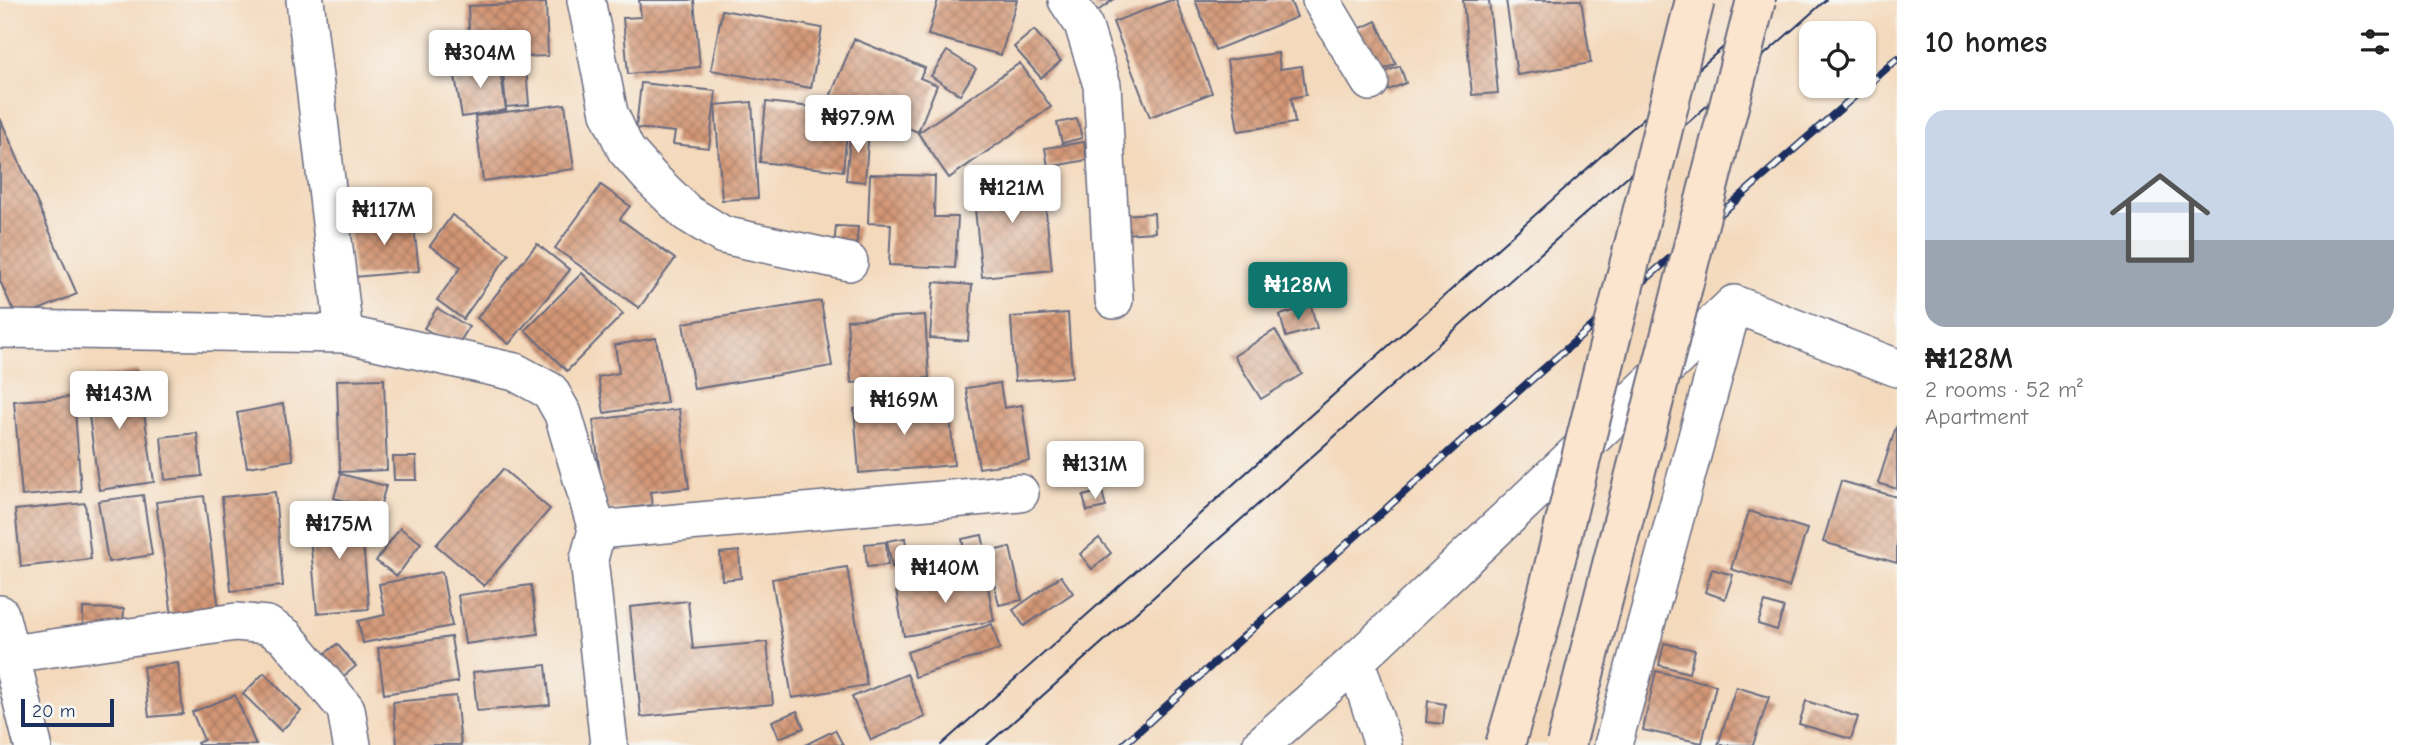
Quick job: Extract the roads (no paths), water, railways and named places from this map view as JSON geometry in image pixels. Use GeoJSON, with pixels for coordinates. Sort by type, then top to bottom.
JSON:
{"type":"FeatureCollection","features":[{"type":"Feature","properties":{"kind":"main road"},"geometry":{"type":"LineString","coordinates":[[1505,745],[1537,635],[1695,0]]}},
{"type":"Feature","properties":{"kind":"main road"},"geometry":{"type":"LineString","coordinates":[[1566,745],[1756,0]]}},
{"type":"Feature","properties":{"kind":"street"},"geometry":{"type":"LineString","coordinates":[[305,0],[344,334]]}},
{"type":"Feature","properties":{"kind":"street"},"geometry":{"type":"LineString","coordinates":[[586,0],[610,113],[626,150],[652,179],[687,212],[723,235],[849,262]]}},
{"type":"Feature","properties":{"kind":"street"},"geometry":{"type":"LineString","coordinates":[[1067,0],[1083,24],[1102,85],[1114,300]]}},
{"type":"Feature","properties":{"kind":"street"},"geometry":{"type":"LineString","coordinates":[[1327,2],[1370,82]]}},
{"type":"Feature","properties":{"kind":"street"},"geometry":{"type":"LineString","coordinates":[[1734,304],[1897,368]]}},
{"type":"Feature","properties":{"kind":"street"},"geometry":{"type":"LineString","coordinates":[[1261,745],[1356,660],[1734,304]]}},
{"type":"Feature","properties":{"kind":"street"},"geometry":{"type":"LineString","coordinates":[[1613,745],[1734,304]]}},
{"type":"Feature","properties":{"kind":"street"},"geometry":{"type":"LineString","coordinates":[[0,329],[344,334],[515,372],[550,391],[563,414],[597,530],[589,559],[609,745]]}},
{"type":"Feature","properties":{"kind":"street"},"geometry":{"type":"LineString","coordinates":[[597,530],[1020,493]]}},
{"type":"Feature","properties":{"kind":"street"},"geometry":{"type":"LineString","coordinates":[[0,614],[33,745]]}},
{"type":"Feature","properties":{"kind":"street"},"geometry":{"type":"LineString","coordinates":[[10,654],[236,622],[267,625],[286,637],[346,709],[352,745]]}},
{"type":"Feature","properties":{"kind":"street"},"geometry":{"type":"LineString","coordinates":[[1356,660],[1383,745]]}},
{"type":"Feature","properties":{"kind":"tram line"},"geometry":{"type":"LineString","coordinates":[[941,745],[1776,0]]}},
{"type":"Feature","properties":{"kind":"tram line"},"geometry":{"type":"LineString","coordinates":[[987,745],[1826,0]]}},
{"type":"Feature","properties":{"kind":"railway"},"geometry":{"type":"LineString","coordinates":[[1123,745],[1458,444],[1897,59]]}}]}
